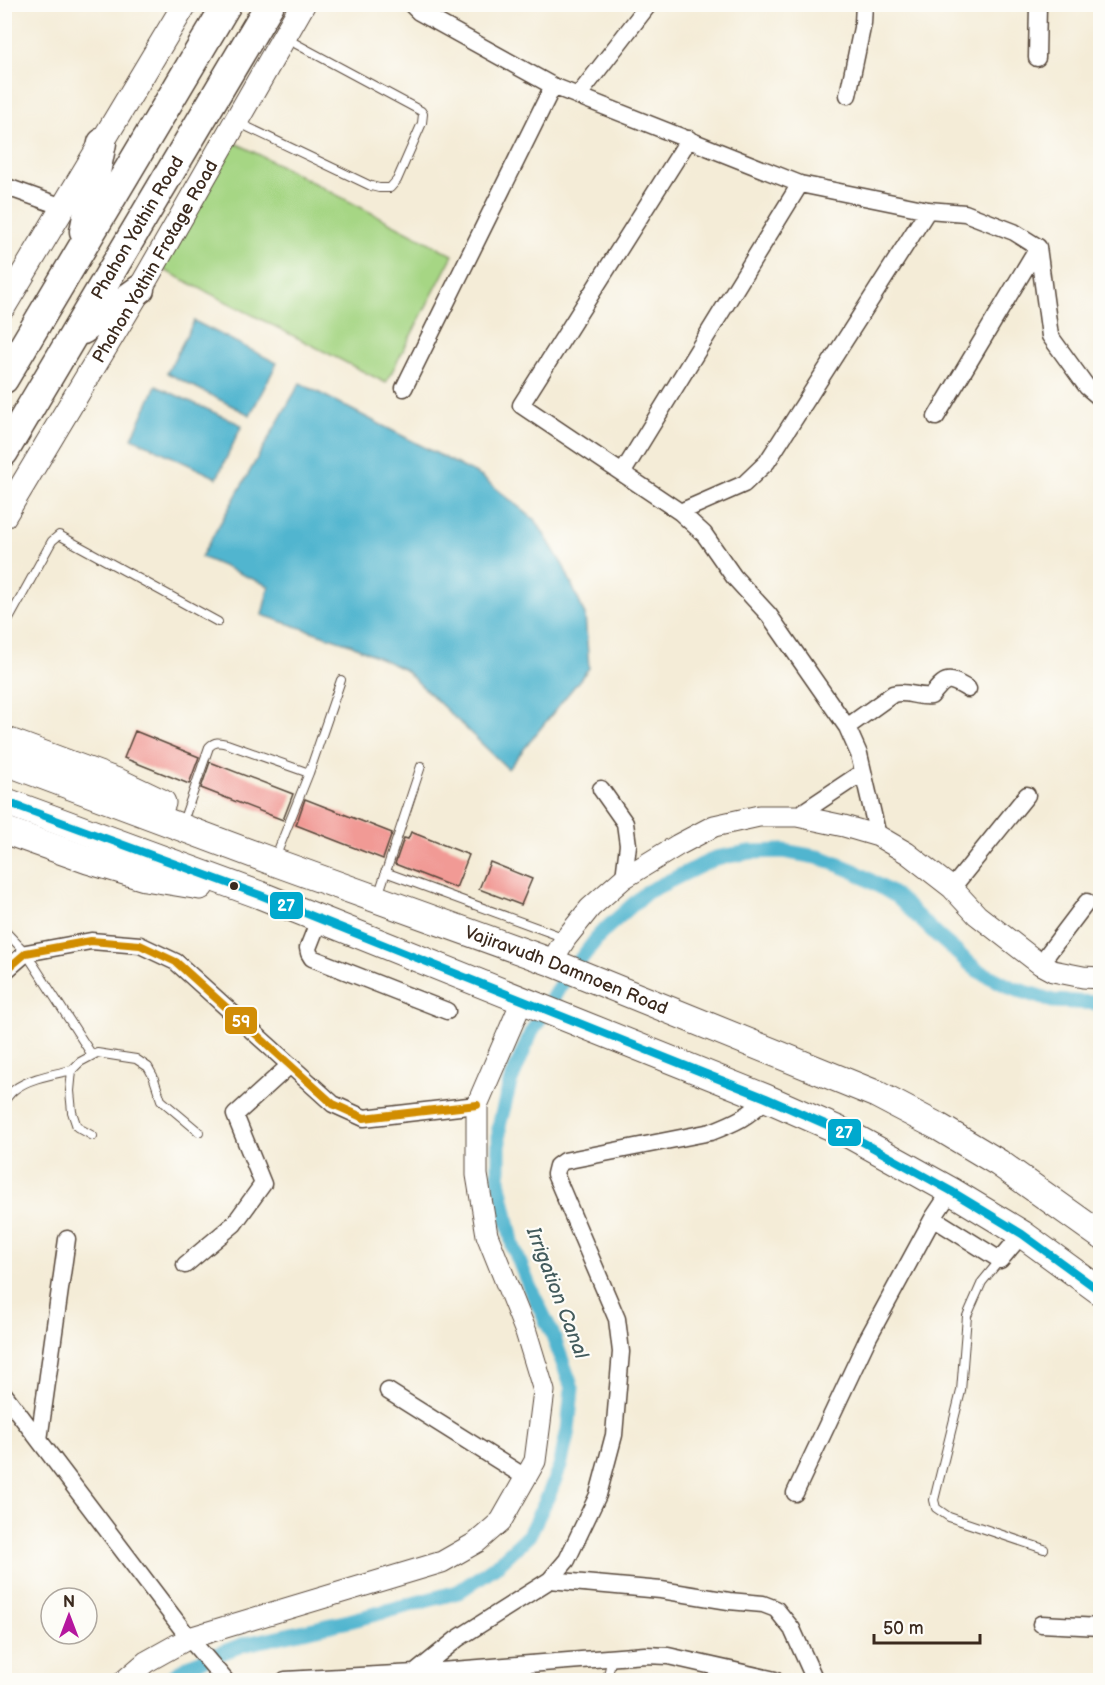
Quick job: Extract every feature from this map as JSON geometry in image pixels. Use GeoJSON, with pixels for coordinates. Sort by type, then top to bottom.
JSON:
{"type":"FeatureCollection","features":[{"type":"Feature","properties":{"kind":"highway","name":"Phahon Yothin Road"},"geometry":{"type":"LineString","coordinates":[[6,376],[227,4]]}},
{"type":"Feature","properties":{"kind":"highway","name":"Phahon Yothin Road"},"geometry":{"type":"LineString","coordinates":[[4,452],[270,4]]}},
{"type":"Feature","properties":{"kind":"highway"},"geometry":{"type":"LineString","coordinates":[[81,251],[102,143]]}},
{"type":"Feature","properties":{"kind":"highway"},"geometry":{"type":"LineString","coordinates":[[73,338],[140,290]]}},
{"type":"Feature","properties":{"kind":"main road"},"geometry":{"type":"LineString","coordinates":[[4,306],[185,4]]}},
{"type":"Feature","properties":{"kind":"main road","name":"Phahon Yothin Frotage Road"},"geometry":{"type":"LineString","coordinates":[[4,516],[140,290],[303,4]]}},
{"type":"Feature","properties":{"kind":"main road"},"geometry":{"type":"LineString","coordinates":[[4,740],[120,783],[186,813],[274,861],[260,895]]}},
{"type":"Feature","properties":{"kind":"main road","name":"Vajiravudh Damnoen Road"},"geometry":{"type":"LineString","coordinates":[[4,761],[596,979],[876,1094],[939,1127],[999,1163],[1101,1235]]}},
{"type":"Feature","properties":{"kind":"main road"},"geometry":{"type":"LineString","coordinates":[[4,801],[260,895],[766,1098],[850,1135],[951,1191],[1022,1234],[1101,1291]]}},
{"type":"Feature","properties":{"kind":"main road"},"geometry":{"type":"LineString","coordinates":[[4,830],[88,860],[145,877],[260,895]]}},
{"type":"Feature","properties":{"kind":"street"},"geometry":{"type":"LineString","coordinates":[[411,4],[419,12],[553,86],[800,184],[928,210],[965,213],[1014,232],[1038,247]]}},
{"type":"Feature","properties":{"kind":"street"},"geometry":{"type":"LineString","coordinates":[[578,96],[649,4]]}},
{"type":"Feature","properties":{"kind":"street"},"geometry":{"type":"LineString","coordinates":[[848,95],[863,23],[864,4]]}},
{"type":"Feature","properties":{"kind":"street"},"geometry":{"type":"LineString","coordinates":[[1037,58],[1038,4]]}},
{"type":"Feature","properties":{"kind":"street"},"geometry":{"type":"LineString","coordinates":[[404,388],[553,86]]}},
{"type":"Feature","properties":{"kind":"street"},"geometry":{"type":"LineString","coordinates":[[689,139],[521,405],[680,512],[704,534],[734,577],[769,615],[847,727],[859,754],[878,836]]}},
{"type":"Feature","properties":{"kind":"street"},"geometry":{"type":"LineString","coordinates":[[623,472],[800,184]]}},
{"type":"Feature","properties":{"kind":"street"},"geometry":{"type":"LineString","coordinates":[[4,186],[63,207]]}},
{"type":"Feature","properties":{"kind":"street"},"geometry":{"type":"LineString","coordinates":[[680,512],[744,484],[767,462],[928,210]]}},
{"type":"Feature","properties":{"kind":"street"},"geometry":{"type":"LineString","coordinates":[[1038,247],[1050,336],[1087,387],[1101,398]]}},
{"type":"Feature","properties":{"kind":"street"},"geometry":{"type":"LineString","coordinates":[[936,417],[1038,247]]}},
{"type":"Feature","properties":{"kind":"street"},"geometry":{"type":"LineString","coordinates":[[847,727],[893,694],[900,692],[922,698],[931,696],[946,680],[952,680],[968,690]]}},
{"type":"Feature","properties":{"kind":"street"},"geometry":{"type":"LineString","coordinates":[[797,816],[863,772]]}},
{"type":"Feature","properties":{"kind":"street"},"geometry":{"type":"LineString","coordinates":[[601,789],[625,823],[628,845],[624,878]]}},
{"type":"Feature","properties":{"kind":"street"},"geometry":{"type":"LineString","coordinates":[[952,888],[1028,795]]}},
{"type":"Feature","properties":{"kind":"street"},"geometry":{"type":"LineString","coordinates":[[550,962],[590,908],[624,878],[678,845],[714,826],[759,816],[797,816],[878,836],[907,852],[952,888],[977,915],[1040,964],[1053,971],[1101,978]]}},
{"type":"Feature","properties":{"kind":"street"},"geometry":{"type":"LineString","coordinates":[[1040,964],[1087,902]]}},
{"type":"Feature","properties":{"kind":"street"},"geometry":{"type":"LineString","coordinates":[[319,920],[308,948],[312,958],[447,1011]]}},
{"type":"Feature","properties":{"kind":"street"},"geometry":{"type":"LineString","coordinates":[[4,972],[26,952],[91,941],[140,945],[176,962],[333,1104],[364,1118],[477,1105]]}},
{"type":"Feature","properties":{"kind":"street"},"geometry":{"type":"LineString","coordinates":[[125,1680],[146,1662],[189,1638],[442,1562],[477,1542],[501,1521],[535,1461],[544,1391],[526,1332],[487,1235],[477,1175],[477,1105],[522,1001]]}},
{"type":"Feature","properties":{"kind":"street"},"geometry":{"type":"LineString","coordinates":[[185,1265],[234,1224],[263,1184],[234,1115],[290,1065]]}},
{"type":"Feature","properties":{"kind":"street"},"geometry":{"type":"LineString","coordinates":[[415,1673],[457,1639],[550,1580],[567,1560],[598,1495],[614,1435],[621,1352],[617,1319],[555,1174],[557,1166],[564,1161],[711,1132],[733,1124],[754,1112],[766,1098]]}},
{"type":"Feature","properties":{"kind":"street"},"geometry":{"type":"LineString","coordinates":[[795,1493],[868,1338],[933,1218],[951,1191]]}},
{"type":"Feature","properties":{"kind":"street"},"geometry":{"type":"LineString","coordinates":[[933,1218],[1000,1260],[1022,1234]]}},
{"type":"Feature","properties":{"kind":"street"},"geometry":{"type":"LineString","coordinates":[[39,1440],[67,1239]]}},
{"type":"Feature","properties":{"kind":"street"},"geometry":{"type":"LineString","coordinates":[[388,1391],[525,1477]]}},
{"type":"Feature","properties":{"kind":"street"},"geometry":{"type":"LineString","coordinates":[[5,1395],[189,1638],[225,1680]]}},
{"type":"Feature","properties":{"kind":"street"},"geometry":{"type":"LineString","coordinates":[[550,1580],[661,1590],[763,1604],[776,1609],[792,1629],[815,1680]]}},
{"type":"Feature","properties":{"kind":"street"},"geometry":{"type":"LineString","coordinates":[[1041,1624],[1101,1628]]}},
{"type":"Feature","properties":{"kind":"street"},"geometry":{"type":"LineString","coordinates":[[285,1680],[356,1678],[645,1655],[668,1656],[775,1680]]}},
{"type":"Feature","properties":{"kind":"lane"},"geometry":{"type":"LineString","coordinates":[[235,122],[371,186],[390,188],[397,180],[424,118],[421,111],[284,37]]}},
{"type":"Feature","properties":{"kind":"lane"},"geometry":{"type":"LineString","coordinates":[[4,628],[52,541],[59,534],[218,622]]}},
{"type":"Feature","properties":{"kind":"lane"},"geometry":{"type":"LineString","coordinates":[[274,861],[309,773],[341,681]]}},
{"type":"Feature","properties":{"kind":"lane"},"geometry":{"type":"LineString","coordinates":[[186,813],[209,747],[213,743],[227,744],[309,773]]}},
{"type":"Feature","properties":{"kind":"lane"},"geometry":{"type":"LineString","coordinates":[[377,899],[421,766]]}},
{"type":"Feature","properties":{"kind":"lane"},"geometry":{"type":"LineString","coordinates":[[385,872],[566,938]]}},
{"type":"Feature","properties":{"kind":"lane"},"geometry":{"type":"LineString","coordinates":[[4,930],[26,952],[92,1055]]}},
{"type":"Feature","properties":{"kind":"lane"},"geometry":{"type":"LineString","coordinates":[[4,1101],[14,1090],[26,1083],[47,1075],[72,1070],[80,1062],[97,1053],[136,1059],[148,1067],[161,1100],[199,1132]]}},
{"type":"Feature","properties":{"kind":"lane"},"geometry":{"type":"LineString","coordinates":[[72,1070],[70,1091],[72,1112],[77,1127],[93,1136]]}},
{"type":"Feature","properties":{"kind":"lane"},"geometry":{"type":"LineString","coordinates":[[1000,1260],[982,1282],[967,1316],[961,1391],[934,1500],[936,1508],[949,1517],[1044,1549]]}},
{"type":"Feature","properties":{"kind":"lane"},"geometry":{"type":"LineString","coordinates":[[607,1680],[612,1657]]}},
{"type":"Feature","properties":{"kind":"green space"},"geometry":{"type":"Polygon","coordinates":[[[226,139],[453,255],[386,383],[154,265],[226,139]]]}},
{"type":"Feature","properties":{"kind":"water"},"geometry":{"type":"Polygon","coordinates":[[[194,321],[277,363],[250,415],[167,373],[194,321]]]}},
{"type":"Feature","properties":{"kind":"water"},"geometry":{"type":"Polygon","coordinates":[[[300,383],[482,477],[536,521],[564,567],[585,615],[589,668],[508,769],[405,670],[350,644],[262,615],[269,586],[201,557],[300,383]]]}},
{"type":"Feature","properties":{"kind":"water"},"geometry":{"type":"Polygon","coordinates":[[[156,386],[242,425],[217,478],[132,438],[156,386]]]}},
{"type":"Feature","properties":{"kind":"building"},"geometry":{"type":"Polygon","coordinates":[[[135,731],[199,757],[189,784],[124,758],[135,731]]]}},
{"type":"Feature","properties":{"kind":"building"},"geometry":{"type":"Polygon","coordinates":[[[210,762],[293,794],[283,820],[201,788],[210,762]]]}},
{"type":"Feature","properties":{"kind":"building"},"geometry":{"type":"Polygon","coordinates":[[[305,799],[392,833],[383,859],[296,825],[305,799]]]}},
{"type":"Feature","properties":{"kind":"building"},"geometry":{"type":"Polygon","coordinates":[[[411,832],[469,855],[456,888],[395,864],[404,838],[408,839],[411,832]]]}},
{"type":"Feature","properties":{"kind":"building"},"geometry":{"type":"Polygon","coordinates":[[[490,862],[532,879],[521,905],[479,889],[490,862]]]}},
{"type":"Feature","properties":{"kind":"waterway","name":"Irrigation Canal"},"geometry":{"type":"LineString","coordinates":[[167,1680],[192,1664],[242,1645],[349,1621],[458,1592],[496,1566],[529,1535],[560,1466],[568,1430],[572,1388],[552,1333],[513,1246],[499,1180],[499,1126],[510,1083],[531,1033],[560,986],[601,933],[647,892],[716,858],[750,852],[783,851],[822,858],[854,871],[896,896],[977,970],[1012,988],[1053,1001],[1100,1003]]}},
{"type":"Feature","properties":{"kind":"transit line","name":"27"},"geometry":{"type":"LineString","coordinates":[[4,801],[260,895],[766,1098],[850,1135],[951,1191],[1022,1234],[1100,1291]]}},
{"type":"Feature","properties":{"kind":"transit line","name":"59"},"geometry":{"type":"LineString","coordinates":[[4,972],[26,953],[91,941],[140,945],[176,962],[333,1104],[364,1118],[477,1105]]}}]}
